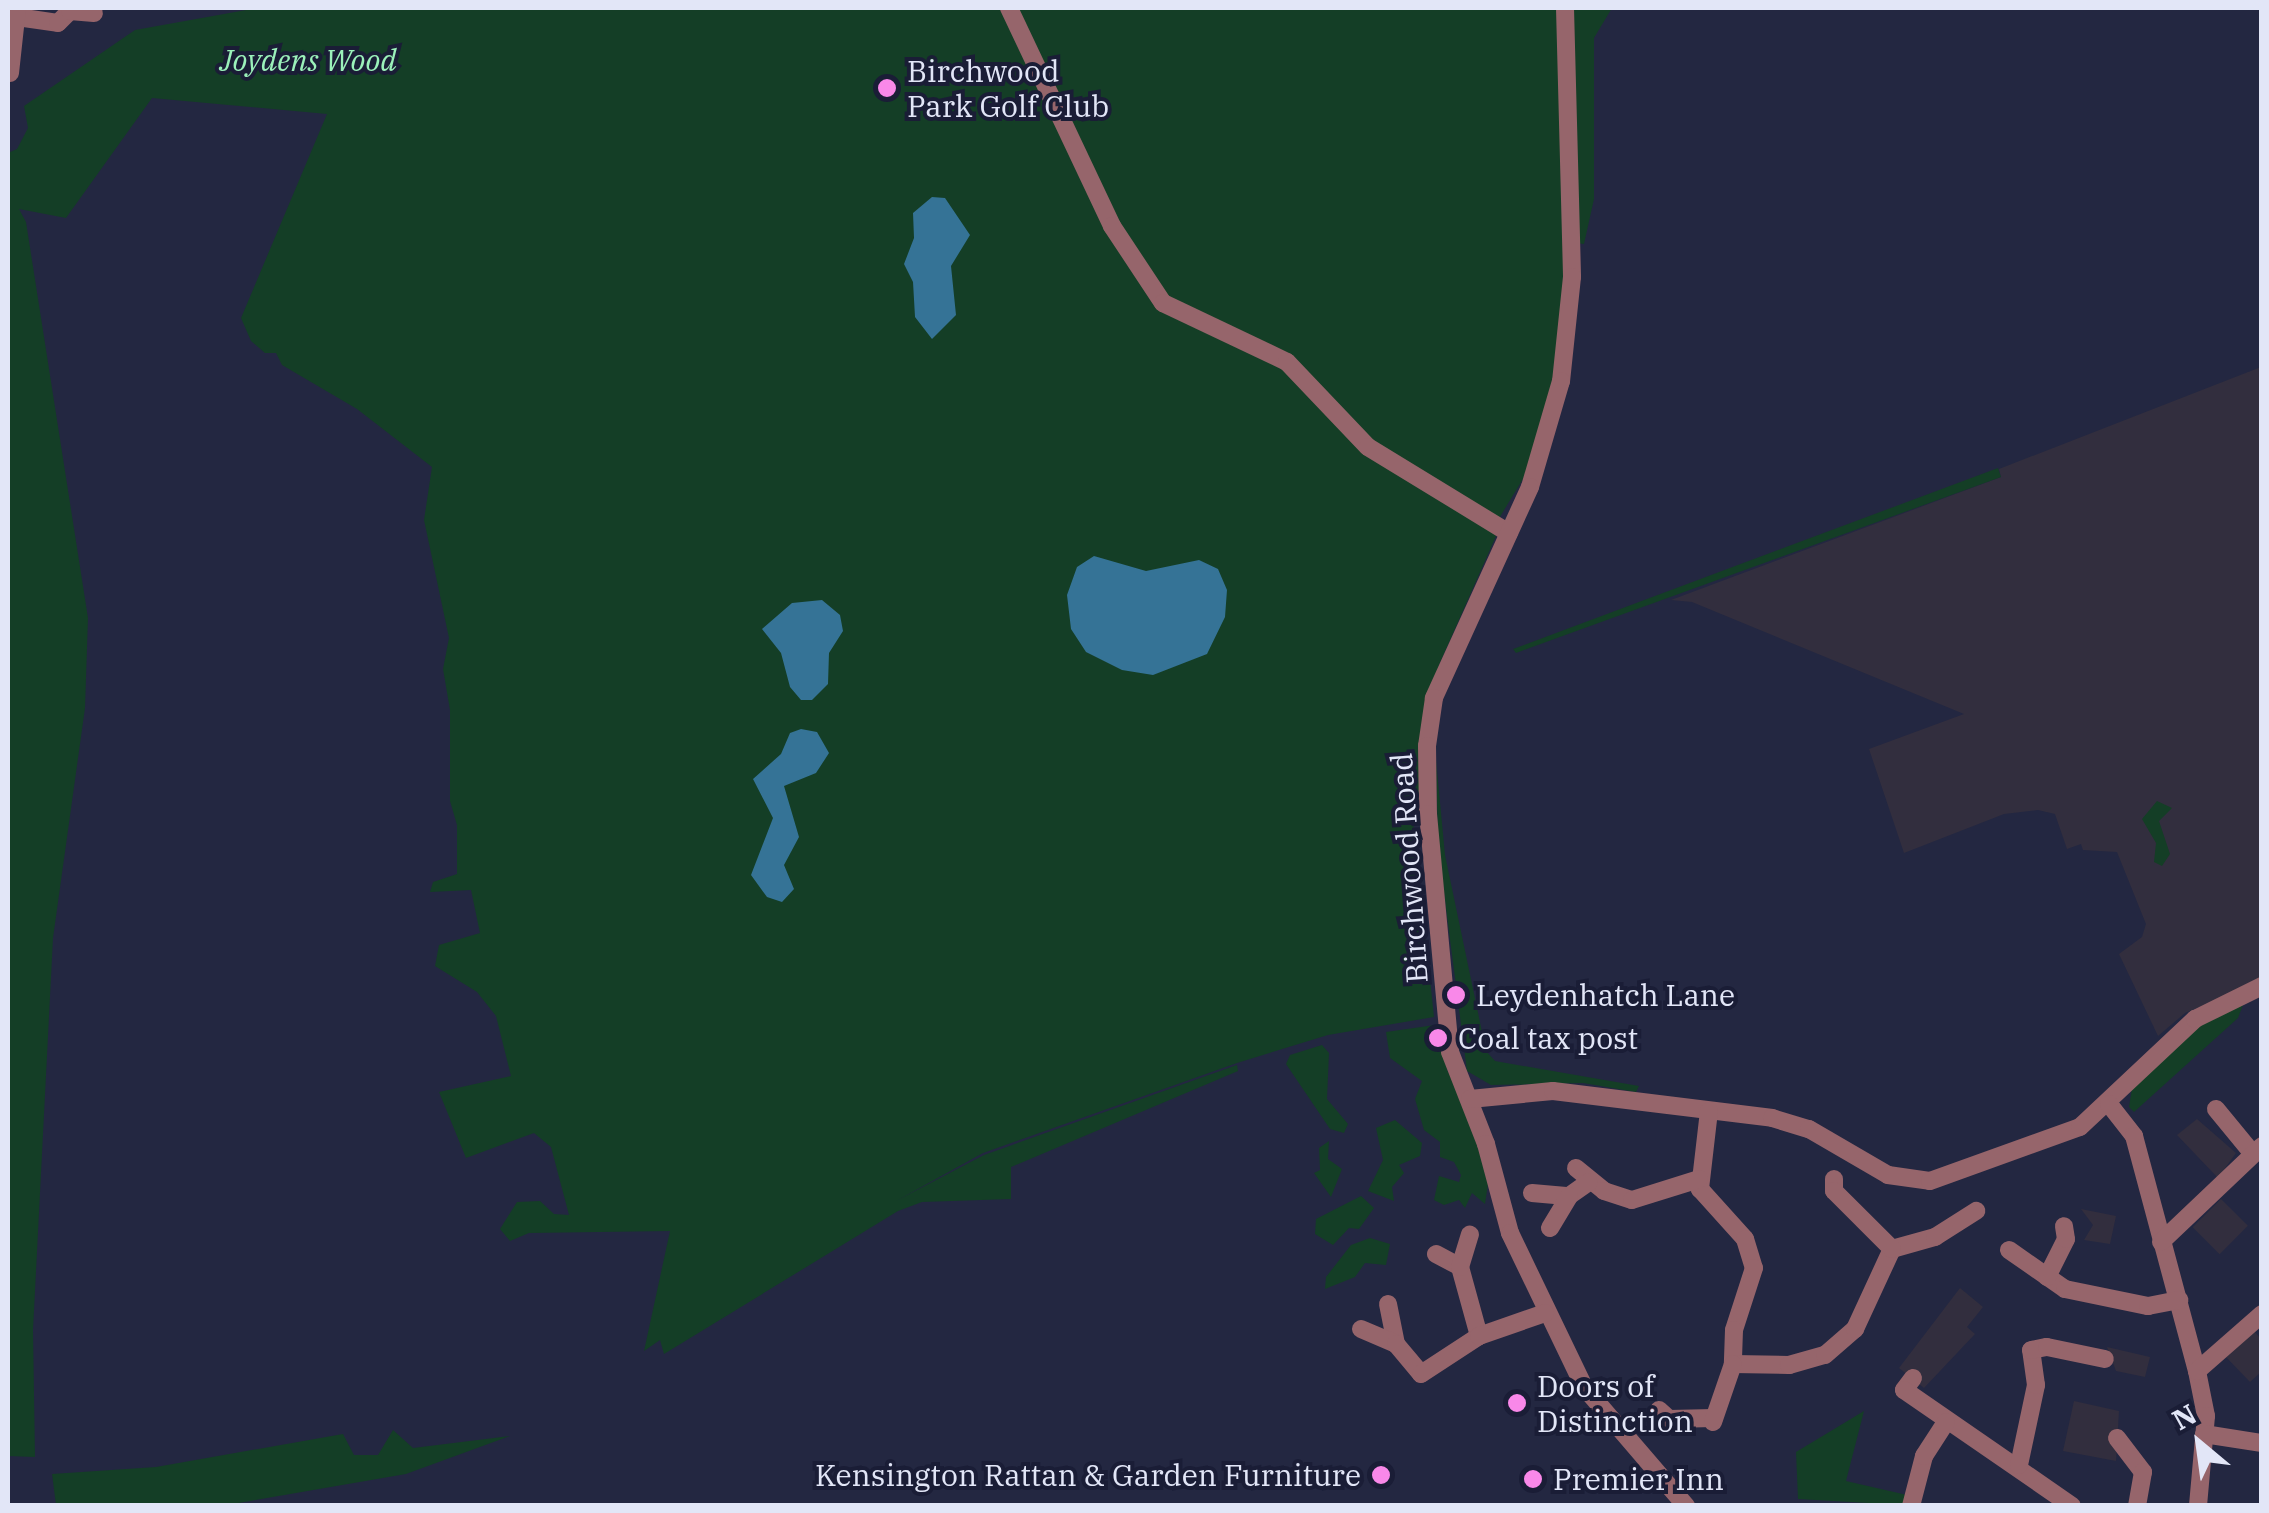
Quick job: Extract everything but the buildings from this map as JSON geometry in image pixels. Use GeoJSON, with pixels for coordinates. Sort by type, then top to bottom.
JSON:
{"type":"FeatureCollection","features":[{"type":"Feature","properties":{"kind":"street"},"geometry":{"type":"LineString","coordinates":[[1009,8],[1112,226],[1163,304],[1287,362],[1368,447],[1509,533]]}},
{"type":"Feature","properties":{"kind":"street","name":"Birchwood Road"},"geometry":{"type":"LineString","coordinates":[[1566,8],[1569,329],[1546,441],[1509,533],[1444,671],[1426,746],[1446,1022],[1450,1052],[1470,1100],[1510,1233],[1545,1313],[1593,1400],[1686,1506]]}},
{"type":"Feature","properties":{"kind":"street"},"geometry":{"type":"LineString","coordinates":[[10,74],[17,12],[58,24],[70,11],[94,13]]}},
{"type":"Feature","properties":{"kind":"street"},"geometry":{"type":"LineString","coordinates":[[1470,1100],[1553,1090],[1709,1110],[1809,1129],[1888,1175],[1930,1181],[2073,1130],[2110,1104],[2195,1019],[2262,986]]}},
{"type":"Feature","properties":{"kind":"street"},"geometry":{"type":"LineString","coordinates":[[2110,1104],[2134,1136],[2197,1371],[2204,1434],[2198,1506]]}},
{"type":"Feature","properties":{"kind":"street"},"geometry":{"type":"LineString","coordinates":[[1659,1410],[1669,1418],[1714,1420],[1733,1364],[1734,1330],[1754,1268],[1745,1239],[1706,1200],[1699,1179],[1709,1110]]}},
{"type":"Feature","properties":{"kind":"street"},"geometry":{"type":"LineString","coordinates":[[2161,1242],[2257,1150],[2216,1110]]}},
{"type":"Feature","properties":{"kind":"street"},"geometry":{"type":"LineString","coordinates":[[1550,1228],[1582,1175],[1632,1200],[1699,1179]]}},
{"type":"Feature","properties":{"kind":"street"},"geometry":{"type":"LineString","coordinates":[[1829,1189],[1892,1248]]}},
{"type":"Feature","properties":{"kind":"street"},"geometry":{"type":"LineString","coordinates":[[1532,1193],[1569,1196]]}},
{"type":"Feature","properties":{"kind":"street"},"geometry":{"type":"LineString","coordinates":[[1892,1248],[1935,1237],[1976,1212]]}},
{"type":"Feature","properties":{"kind":"street"},"geometry":{"type":"LineString","coordinates":[[2047,1277],[2066,1240],[2064,1226]]}},
{"type":"Feature","properties":{"kind":"street"},"geometry":{"type":"LineString","coordinates":[[1470,1234],[1460,1267],[1479,1336]]}},
{"type":"Feature","properties":{"kind":"street"},"geometry":{"type":"LineString","coordinates":[[1733,1364],[1789,1366],[1838,1346],[1864,1314],[1892,1248]]}},
{"type":"Feature","properties":{"kind":"street"},"geometry":{"type":"LineString","coordinates":[[2009,1250],[2065,1290],[2148,1306],[2179,1300]]}},
{"type":"Feature","properties":{"kind":"street"},"geometry":{"type":"LineString","coordinates":[[1436,1254],[1460,1267]]}},
{"type":"Feature","properties":{"kind":"street"},"geometry":{"type":"LineString","coordinates":[[1388,1304],[1396,1344]]}},
{"type":"Feature","properties":{"kind":"street"},"geometry":{"type":"LineString","coordinates":[[1361,1329],[1396,1344],[1422,1374],[1479,1336],[1545,1313]]}},
{"type":"Feature","properties":{"kind":"street"},"geometry":{"type":"LineString","coordinates":[[2197,1371],[2262,1314]]}},
{"type":"Feature","properties":{"kind":"street"},"geometry":{"type":"LineString","coordinates":[[2019,1465],[2036,1385],[2031,1350],[2047,1347],[2105,1359]]}},
{"type":"Feature","properties":{"kind":"street"},"geometry":{"type":"LineString","coordinates":[[1903,1383],[1946,1422],[2019,1465],[2072,1506]]}},
{"type":"Feature","properties":{"kind":"street"},"geometry":{"type":"LineString","coordinates":[[1911,1506],[1924,1456],[1946,1422]]}},
{"type":"Feature","properties":{"kind":"street"},"geometry":{"type":"LineString","coordinates":[[2204,1434],[2262,1444]]}},
{"type":"Feature","properties":{"kind":"street"},"geometry":{"type":"LineString","coordinates":[[2117,1438],[2143,1472],[2137,1506]]}},
{"type":"Feature","properties":{"kind":"shaded area"},"geometry":{"type":"Polygon","coordinates":[[[2261,367],[2261,982],[2185,1013],[2158,1036],[2119,954],[2142,937],[2146,924],[2117,852],[2083,850],[2081,844],[2067,849],[2055,814],[2038,810],[2004,814],[1904,853],[1869,749],[1964,714],[1692,602],[1671,600],[2001,477],[1999,469],[2261,367]]]}},
{"type":"Feature","properties":{"kind":"shaded area"},"geometry":{"type":"Polygon","coordinates":[[[2197,1119],[2236,1153],[2218,1178],[2177,1135],[2197,1119]]]}},
{"type":"Feature","properties":{"kind":"shaded area"},"geometry":{"type":"Polygon","coordinates":[[[2221,1199],[2248,1226],[2220,1254],[2193,1227],[2221,1199]]]}},
{"type":"Feature","properties":{"kind":"shaded area"},"geometry":{"type":"Polygon","coordinates":[[[2081,1209],[2116,1216],[2110,1244],[2084,1240],[2093,1225],[2081,1209]]]}},
{"type":"Feature","properties":{"kind":"shaded area"},"geometry":{"type":"Polygon","coordinates":[[[1960,1288],[1983,1307],[1967,1327],[1975,1334],[1924,1388],[1899,1368],[1960,1288]]]}},
{"type":"Feature","properties":{"kind":"shaded area"},"geometry":{"type":"Polygon","coordinates":[[[2254,1331],[2261,1339],[2261,1372],[2250,1382],[2225,1356],[2254,1331]]]}},
{"type":"Feature","properties":{"kind":"shaded area"},"geometry":{"type":"Polygon","coordinates":[[[2107,1347],[2150,1357],[2145,1377],[2116,1371],[2107,1347]]]}},
{"type":"Feature","properties":{"kind":"shaded area"},"geometry":{"type":"Polygon","coordinates":[[[2074,1401],[2119,1411],[2116,1461],[2063,1451],[2074,1401]]]}},
{"type":"Feature","properties":{"kind":"green space","name":"Joydens Wood"},"geometry":{"type":"Polygon","coordinates":[[[257,8],[1562,8],[1572,277],[1546,441],[1498,520],[1483,515],[1496,536],[1439,665],[1419,742],[1420,812],[1412,811],[1434,1017],[1328,1035],[1237,1063],[983,1153],[896,1201],[984,1155],[1237,1065],[1238,1071],[1011,1167],[1011,1199],[922,1202],[898,1211],[664,1354],[660,1340],[644,1351],[670,1231],[529,1233],[510,1241],[500,1229],[517,1202],[540,1201],[554,1214],[569,1215],[551,1147],[534,1133],[466,1158],[439,1092],[511,1076],[496,1016],[477,992],[435,966],[439,945],[480,933],[471,890],[430,892],[433,882],[457,874],[457,825],[450,801],[450,710],[443,669],[449,638],[424,520],[432,467],[357,409],[282,365],[276,353],[265,353],[251,341],[241,318],[327,114],[152,98],[66,218],[19,209],[26,222],[88,618],[85,708],[53,938],[33,1330],[35,1457],[8,1456],[8,153],[17,149],[28,128],[24,106],[135,30],[257,8]]]}},
{"type":"Feature","properties":{"kind":"green space"},"geometry":{"type":"Polygon","coordinates":[[[1573,8],[1612,8],[1594,38],[1594,199],[1584,244],[1577,243],[1573,8]]]}},
{"type":"Feature","properties":{"kind":"green space"},"geometry":{"type":"Polygon","coordinates":[[[1998,468],[2001,477],[1516,653],[1513,649],[1998,468]]]}},
{"type":"Feature","properties":{"kind":"green space"},"geometry":{"type":"Polygon","coordinates":[[[1436,760],[1445,855],[1486,1051],[1495,1061],[1639,1086],[1636,1092],[1583,1083],[1491,1085],[1467,1071],[1438,846],[1436,760]]]}},
{"type":"Feature","properties":{"kind":"green space"},"geometry":{"type":"Polygon","coordinates":[[[2157,801],[2172,808],[2159,821],[2170,854],[2162,866],[2154,862],[2156,843],[2142,819],[2157,801]]]}},
{"type":"Feature","properties":{"kind":"green space"},"geometry":{"type":"Polygon","coordinates":[[[2246,997],[2238,1018],[2134,1112],[2129,1107],[2132,1088],[2194,1026],[2246,997]]]}},
{"type":"Feature","properties":{"kind":"green space"},"geometry":{"type":"Polygon","coordinates":[[[1435,1025],[1448,1072],[1466,1104],[1488,1184],[1485,1204],[1472,1193],[1465,1208],[1459,1200],[1444,1205],[1434,1200],[1439,1176],[1459,1182],[1461,1175],[1454,1162],[1440,1157],[1440,1142],[1424,1130],[1415,1099],[1422,1081],[1390,1058],[1386,1032],[1435,1025]]]}},
{"type":"Feature","properties":{"kind":"green space"},"geometry":{"type":"Polygon","coordinates":[[[1322,1045],[1329,1053],[1327,1099],[1348,1124],[1344,1133],[1330,1129],[1286,1064],[1290,1055],[1322,1045]]]}},
{"type":"Feature","properties":{"kind":"green space"},"geometry":{"type":"Polygon","coordinates":[[[1395,1120],[1422,1143],[1420,1156],[1399,1165],[1404,1173],[1392,1187],[1394,1201],[1368,1191],[1383,1160],[1376,1128],[1395,1120]]]}},
{"type":"Feature","properties":{"kind":"green space"},"geometry":{"type":"Polygon","coordinates":[[[1329,1141],[1328,1159],[1342,1169],[1331,1197],[1314,1173],[1320,1170],[1319,1148],[1329,1141]]]}},
{"type":"Feature","properties":{"kind":"green space"},"geometry":{"type":"Polygon","coordinates":[[[1361,1196],[1374,1208],[1359,1229],[1349,1228],[1333,1245],[1315,1234],[1316,1219],[1361,1196]]]}},
{"type":"Feature","properties":{"kind":"green space"},"geometry":{"type":"Polygon","coordinates":[[[1370,1238],[1390,1244],[1386,1265],[1365,1263],[1355,1277],[1325,1289],[1326,1277],[1351,1245],[1370,1238]]]}},
{"type":"Feature","properties":{"kind":"green space"},"geometry":{"type":"Polygon","coordinates":[[[1864,1411],[1846,1481],[1907,1495],[1904,1505],[1798,1499],[1796,1452],[1864,1411]]]}},
{"type":"Feature","properties":{"kind":"green space"},"geometry":{"type":"Polygon","coordinates":[[[393,1430],[413,1448],[510,1436],[406,1474],[227,1505],[56,1505],[52,1474],[156,1467],[343,1434],[354,1455],[378,1455],[393,1430]]]}},
{"type":"Feature","properties":{"kind":"water"},"geometry":{"type":"Polygon","coordinates":[[[932,197],[945,198],[970,235],[951,266],[956,315],[932,339],[915,317],[913,282],[904,264],[914,238],[913,213],[932,197]]]}},
{"type":"Feature","properties":{"kind":"water"},"geometry":{"type":"Polygon","coordinates":[[[1094,556],[1146,571],[1199,560],[1218,569],[1227,590],[1225,617],[1207,654],[1153,675],[1122,670],[1086,652],[1071,629],[1067,595],[1077,567],[1094,556]]]}},
{"type":"Feature","properties":{"kind":"water"},"geometry":{"type":"Polygon","coordinates":[[[822,600],[840,615],[843,631],[829,653],[828,684],[812,700],[801,700],[790,687],[781,653],[762,629],[792,603],[822,600]]]}},
{"type":"Feature","properties":{"kind":"water"},"geometry":{"type":"Polygon","coordinates":[[[801,729],[817,732],[829,753],[816,773],[784,786],[799,837],[784,865],[794,889],[782,902],[767,897],[751,875],[773,818],[753,779],[781,754],[790,733],[801,729]]]}},
{"type":"Feature","properties":{"kind":"place","name":"Birchwood Park Golf Club"},"geometry":{"type":"Point","coordinates":[887,88]}},
{"type":"Feature","properties":{"kind":"place","name":"Leydenhatch Lane"},"geometry":{"type":"Point","coordinates":[1456,995]}},
{"type":"Feature","properties":{"kind":"place","name":"Coal tax post"},"geometry":{"type":"Point","coordinates":[1438,1038]}},
{"type":"Feature","properties":{"kind":"place","name":"Doors of Distinction"},"geometry":{"type":"Point","coordinates":[1517,1403]}},
{"type":"Feature","properties":{"kind":"place","name":"Kensington Rattan & Garden Furniture"},"geometry":{"type":"Point","coordinates":[1381,1475]}},
{"type":"Feature","properties":{"kind":"place","name":"Premier Inn"},"geometry":{"type":"Point","coordinates":[1533,1479]}}]}
